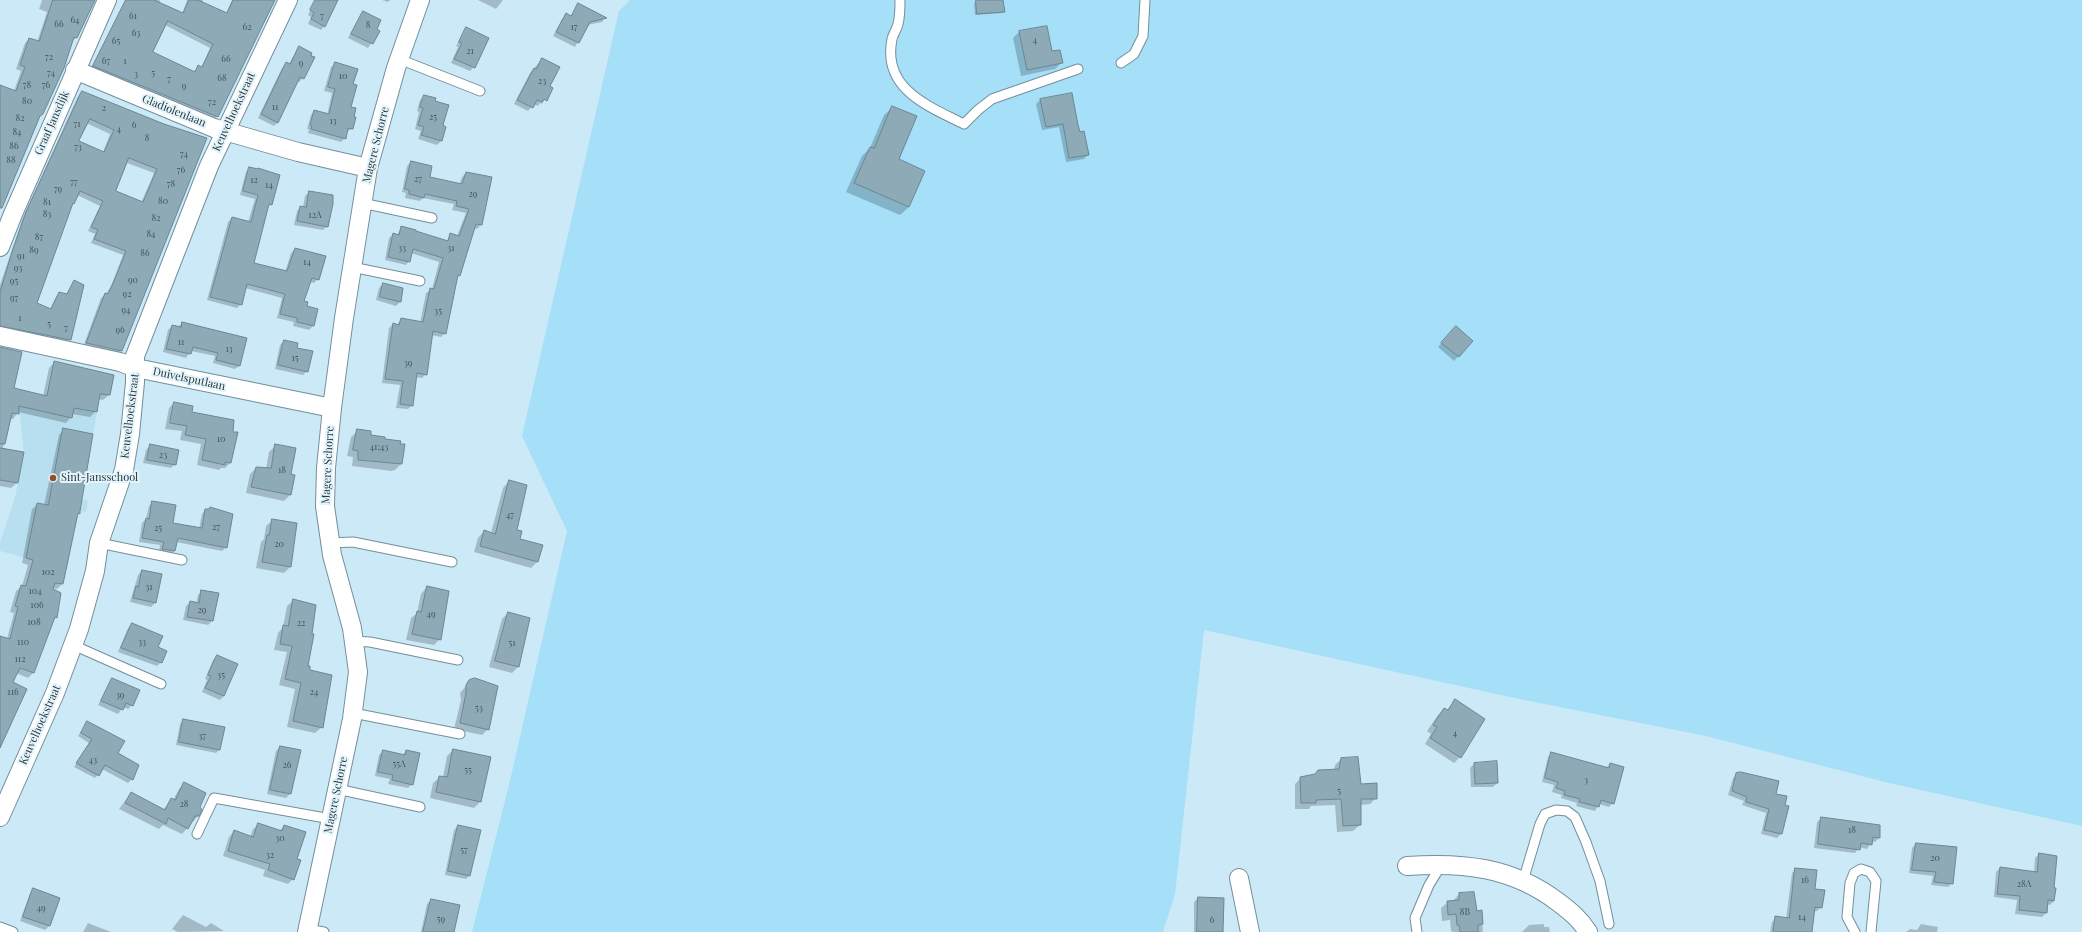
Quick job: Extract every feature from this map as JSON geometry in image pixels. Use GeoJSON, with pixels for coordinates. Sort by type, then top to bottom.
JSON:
{"type":"FeatureCollection","features":[{"type":"Feature","properties":{"kind":"street","name":"Graaf Jansdijk"},"geometry":{"type":"LineString","coordinates":[[0,247],[75,70],[107,0]]}},
{"type":"Feature","properties":{"kind":"street","name":"Keuvelhoekstraat"},"geometry":{"type":"LineString","coordinates":[[0,817],[55,693],[73,646],[95,571],[99,543],[124,470],[130,434],[136,368],[134,356],[224,131],[288,0]]}},
{"type":"Feature","properties":{"kind":"street","name":"Magere Schorre"},"geometry":{"type":"LineString","coordinates":[[313,931],[331,819],[353,713],[358,672],[352,628],[330,543],[325,506],[332,408],[368,168],[399,59],[420,0]]}},
{"type":"Feature","properties":{"kind":"street","name":"Gladiolenlaan"},"geometry":{"type":"LineString","coordinates":[[75,70],[224,131],[298,152],[368,168]]}},
{"type":"Feature","properties":{"kind":"street","name":"Duivelsputlaan"},"geometry":{"type":"LineString","coordinates":[[0,336],[120,362],[136,368],[332,408]]}},
{"type":"Feature","properties":{"kind":"street"},"geometry":{"type":"LineString","coordinates":[[1407,866],[1443,864],[1470,866],[1504,873],[1539,888],[1579,918],[1588,932]]}},
{"type":"Feature","properties":{"kind":"street"},"geometry":{"type":"LineString","coordinates":[[1239,878],[1250,932]]}},
{"type":"Feature","properties":{"kind":"lane"},"geometry":{"type":"LineString","coordinates":[[900,0],[898,26],[892,38],[892,59],[896,76],[906,92],[964,124],[992,99],[1078,69]]}},
{"type":"Feature","properties":{"kind":"lane"},"geometry":{"type":"LineString","coordinates":[[1121,63],[1134,54],[1143,36],[1145,0]]}},
{"type":"Feature","properties":{"kind":"lane"},"geometry":{"type":"LineString","coordinates":[[399,59],[480,91]]}},
{"type":"Feature","properties":{"kind":"lane"},"geometry":{"type":"LineString","coordinates":[[362,202],[432,218]]}},
{"type":"Feature","properties":{"kind":"lane"},"geometry":{"type":"LineString","coordinates":[[352,267],[420,281]]}},
{"type":"Feature","properties":{"kind":"lane"},"geometry":{"type":"LineString","coordinates":[[330,543],[353,542],[452,562]]}},
{"type":"Feature","properties":{"kind":"lane"},"geometry":{"type":"LineString","coordinates":[[99,543],[182,560]]}},
{"type":"Feature","properties":{"kind":"lane"},"geometry":{"type":"LineString","coordinates":[[354,641],[370,642],[458,660]]}},
{"type":"Feature","properties":{"kind":"lane"},"geometry":{"type":"LineString","coordinates":[[73,646],[161,684]]}},
{"type":"Feature","properties":{"kind":"lane"},"geometry":{"type":"LineString","coordinates":[[353,713],[460,734]]}},
{"type":"Feature","properties":{"kind":"lane"},"geometry":{"type":"LineString","coordinates":[[337,789],[420,807]]}},
{"type":"Feature","properties":{"kind":"lane"},"geometry":{"type":"LineString","coordinates":[[197,834],[214,798],[331,819]]}},
{"type":"Feature","properties":{"kind":"lane"},"geometry":{"type":"LineString","coordinates":[[1523,881],[1540,824],[1546,814],[1556,810],[1567,811],[1575,817],[1586,842],[1600,881],[1608,924]]}},
{"type":"Feature","properties":{"kind":"lane"},"geometry":{"type":"LineString","coordinates":[[1417,932],[1415,918],[1429,885],[1443,864]]}},
{"type":"Feature","properties":{"kind":"lane"},"geometry":{"type":"LineString","coordinates":[[1855,932],[1847,917],[1850,883],[1854,873],[1861,869],[1870,872],[1876,880],[1871,932]]}},
{"type":"Feature","properties":{"kind":"lane"},"geometry":{"type":"LineString","coordinates":[[0,927],[13,932]]}},
{"type":"Feature","properties":{"kind":"shaded area"},"geometry":{"type":"Polygon","coordinates":[[[630,0],[2082,0],[2082,826],[1889,783],[1706,736],[1519,699],[1204,630],[1175,894],[1163,932],[472,932],[509,785],[567,531],[522,436],[619,11],[630,0]]]}},
{"type":"Feature","properties":{"kind":"shaded area","name":"Sint-Jansschool"},"geometry":{"type":"Polygon","coordinates":[[[54,361],[114,375],[110,395],[100,394],[82,499],[88,500],[86,512],[80,511],[78,514],[67,569],[0,551],[0,543],[15,497],[24,454],[18,399],[43,411],[54,361]]]}},
{"type":"Feature","properties":{"kind":"building"},"geometry":{"type":"Polygon","coordinates":[[[53,0],[95,0],[77,38],[74,37],[64,68],[43,114],[40,116],[2,208],[0,208],[0,85],[16,91],[25,67],[20,65],[29,38],[39,41],[53,0]]]}},
{"type":"Feature","properties":{"kind":"building"},"geometry":{"type":"Polygon","coordinates":[[[126,0],[154,0],[183,13],[189,0],[198,0],[227,13],[233,0],[275,0],[218,117],[93,66],[126,0]],[[168,21],[153,52],[195,72],[198,65],[202,67],[213,44],[168,21]]]}},
{"type":"Feature","properties":{"kind":"building"},"geometry":{"type":"Polygon","coordinates":[[[315,0],[338,0],[325,27],[311,19],[314,13],[310,10],[315,0]]]}},
{"type":"Feature","properties":{"kind":"building"},"geometry":{"type":"Polygon","coordinates":[[[976,0],[1003,0],[1005,12],[977,14],[976,0]]]}},
{"type":"Feature","properties":{"kind":"building"},"geometry":{"type":"Polygon","coordinates":[[[578,3],[607,18],[590,22],[579,43],[556,32],[566,13],[571,16],[578,3]]]}},
{"type":"Feature","properties":{"kind":"building"},"geometry":{"type":"Polygon","coordinates":[[[363,11],[381,20],[377,29],[380,31],[373,44],[351,34],[363,11]]]}},
{"type":"Feature","properties":{"kind":"building"},"geometry":{"type":"Polygon","coordinates":[[[1047,26],[1052,51],[1060,50],[1063,63],[1027,70],[1019,31],[1047,26]]]}},
{"type":"Feature","properties":{"kind":"building"},"geometry":{"type":"Polygon","coordinates":[[[466,27],[489,38],[475,68],[454,59],[462,43],[459,42],[466,27]]]}},
{"type":"Feature","properties":{"kind":"building"},"geometry":{"type":"Polygon","coordinates":[[[299,46],[312,53],[311,56],[315,57],[304,79],[300,77],[278,123],[261,114],[286,62],[290,64],[299,46]]]}},
{"type":"Feature","properties":{"kind":"building"},"geometry":{"type":"Polygon","coordinates":[[[542,58],[560,67],[550,86],[553,88],[547,101],[544,99],[542,102],[537,100],[533,108],[517,100],[534,68],[536,69],[542,58]]]}},
{"type":"Feature","properties":{"kind":"building"},"geometry":{"type":"Polygon","coordinates":[[[335,62],[358,69],[353,84],[357,85],[351,107],[356,108],[354,117],[356,117],[353,129],[348,128],[346,139],[311,129],[312,126],[310,125],[314,110],[329,114],[335,89],[328,87],[335,62]]]}},
{"type":"Feature","properties":{"kind":"building"},"geometry":{"type":"Polygon","coordinates":[[[82,91],[164,124],[207,138],[122,351],[86,343],[105,293],[108,294],[126,251],[94,239],[98,230],[91,227],[103,201],[80,191],[74,204],[73,203],[37,303],[51,309],[59,292],[67,294],[74,280],[84,285],[71,340],[0,326],[0,292],[26,212],[82,91]],[[90,119],[79,141],[104,152],[114,130],[90,119]],[[129,158],[116,191],[143,202],[157,169],[129,158]]]}},
{"type":"Feature","properties":{"kind":"building"},"geometry":{"type":"Polygon","coordinates":[[[1072,93],[1078,125],[1080,132],[1084,131],[1089,155],[1069,158],[1063,124],[1046,127],[1040,99],[1072,93]]]}},
{"type":"Feature","properties":{"kind":"building"},"geometry":{"type":"Polygon","coordinates":[[[424,95],[436,98],[435,101],[449,105],[443,125],[446,127],[442,141],[421,135],[424,127],[418,125],[423,108],[420,107],[424,95]]]}},
{"type":"Feature","properties":{"kind":"building"},"geometry":{"type":"Polygon","coordinates":[[[892,106],[917,116],[899,159],[925,171],[909,207],[854,183],[870,147],[874,148],[892,106]]]}},
{"type":"Feature","properties":{"kind":"building"},"geometry":{"type":"Polygon","coordinates":[[[411,161],[432,166],[430,177],[462,184],[466,172],[492,177],[482,225],[476,224],[460,276],[458,275],[446,334],[433,331],[427,375],[417,373],[413,406],[400,404],[403,381],[385,379],[393,323],[399,325],[401,318],[423,322],[430,288],[434,289],[443,258],[413,249],[410,262],[388,257],[393,233],[399,235],[401,226],[448,241],[450,233],[459,236],[469,209],[456,206],[457,201],[425,194],[424,198],[409,194],[409,190],[405,189],[411,161]]]}},
{"type":"Feature","properties":{"kind":"building"},"geometry":{"type":"Polygon","coordinates":[[[249,167],[258,168],[280,175],[272,205],[269,204],[254,263],[287,271],[295,248],[326,256],[319,280],[312,278],[304,301],[308,302],[307,306],[318,309],[314,326],[297,322],[297,318],[280,314],[285,294],[247,284],[242,305],[210,297],[232,217],[251,222],[258,195],[243,191],[249,167]]]}},
{"type":"Feature","properties":{"kind":"building"},"geometry":{"type":"Polygon","coordinates":[[[309,191],[333,195],[333,204],[328,227],[297,221],[300,206],[306,207],[309,191]]]}},
{"type":"Feature","properties":{"kind":"building"},"geometry":{"type":"Polygon","coordinates":[[[383,283],[403,288],[401,302],[380,297],[383,283]]]}},
{"type":"Feature","properties":{"kind":"building"},"geometry":{"type":"Polygon","coordinates":[[[182,322],[247,338],[240,366],[216,360],[218,353],[193,347],[191,354],[166,349],[172,325],[181,327],[182,322]]]}},
{"type":"Feature","properties":{"kind":"building"},"geometry":{"type":"Polygon","coordinates":[[[1456,326],[1473,341],[1459,357],[1441,343],[1456,326]]]}},
{"type":"Feature","properties":{"kind":"building"},"geometry":{"type":"Polygon","coordinates":[[[284,340],[298,343],[297,348],[313,351],[308,372],[278,365],[284,340]]]}},
{"type":"Feature","properties":{"kind":"building"},"geometry":{"type":"Polygon","coordinates":[[[0,347],[22,352],[14,388],[47,396],[54,361],[114,375],[110,395],[100,394],[97,412],[74,408],[72,418],[19,406],[19,414],[12,413],[5,444],[0,444],[0,347]]]}},
{"type":"Feature","properties":{"kind":"building"},"geometry":{"type":"Polygon","coordinates":[[[174,402],[193,406],[192,412],[234,420],[233,432],[238,432],[231,463],[225,462],[225,465],[202,460],[206,439],[185,435],[187,426],[170,423],[174,402]]]}},
{"type":"Feature","properties":{"kind":"building"},"geometry":{"type":"Polygon","coordinates":[[[63,428],[93,434],[80,514],[78,513],[63,584],[55,583],[53,589],[61,593],[57,618],[55,617],[34,673],[20,668],[13,682],[27,689],[0,748],[0,636],[10,639],[18,607],[15,606],[21,585],[26,586],[33,560],[26,558],[37,503],[48,505],[63,428]]]}},
{"type":"Feature","properties":{"kind":"building"},"geometry":{"type":"Polygon","coordinates":[[[357,429],[371,431],[371,435],[401,441],[400,444],[405,444],[402,464],[358,460],[358,451],[353,450],[357,429]]]}},
{"type":"Feature","properties":{"kind":"building"},"geometry":{"type":"Polygon","coordinates":[[[150,444],[179,450],[176,465],[147,460],[150,444]]]}},
{"type":"Feature","properties":{"kind":"building"},"geometry":{"type":"Polygon","coordinates":[[[275,444],[296,448],[291,474],[295,475],[291,495],[251,487],[256,467],[271,468],[275,444]]]}},
{"type":"Feature","properties":{"kind":"building"},"geometry":{"type":"Polygon","coordinates":[[[0,448],[24,452],[18,483],[0,480],[0,448]]]}},
{"type":"Feature","properties":{"kind":"building"},"geometry":{"type":"Polygon","coordinates":[[[509,480],[527,485],[517,530],[522,531],[520,539],[543,545],[538,562],[480,546],[484,530],[495,534],[509,480]]]}},
{"type":"Feature","properties":{"kind":"building"},"geometry":{"type":"Polygon","coordinates":[[[152,501],[176,505],[173,523],[202,528],[205,509],[209,509],[210,507],[233,514],[227,548],[178,538],[175,551],[162,549],[164,542],[142,538],[146,518],[149,519],[152,501]]]}},
{"type":"Feature","properties":{"kind":"building"},"geometry":{"type":"Polygon","coordinates":[[[272,519],[297,523],[291,567],[262,562],[267,535],[269,535],[272,519]]]}},
{"type":"Feature","properties":{"kind":"building"},"geometry":{"type":"Polygon","coordinates":[[[142,570],[162,574],[156,603],[133,598],[136,586],[138,587],[142,570]]]}},
{"type":"Feature","properties":{"kind":"building"},"geometry":{"type":"Polygon","coordinates":[[[427,586],[449,591],[441,640],[412,634],[417,611],[421,612],[427,586]]]}},
{"type":"Feature","properties":{"kind":"building"},"geometry":{"type":"Polygon","coordinates":[[[201,590],[219,593],[213,621],[187,617],[190,601],[199,603],[201,590]]]}},
{"type":"Feature","properties":{"kind":"building"},"geometry":{"type":"Polygon","coordinates":[[[293,599],[316,605],[312,634],[314,634],[308,666],[310,666],[310,670],[332,675],[323,728],[293,721],[301,683],[285,679],[292,646],[280,644],[283,625],[288,626],[293,599]]]}},
{"type":"Feature","properties":{"kind":"building"},"geometry":{"type":"Polygon","coordinates":[[[508,612],[530,618],[519,667],[495,661],[508,612]]]}},
{"type":"Feature","properties":{"kind":"building"},"geometry":{"type":"Polygon","coordinates":[[[132,623],[163,636],[158,647],[167,651],[162,663],[121,648],[132,623]]]}},
{"type":"Feature","properties":{"kind":"building"},"geometry":{"type":"Polygon","coordinates":[[[217,655],[238,664],[224,696],[205,688],[211,676],[208,675],[217,655]]]}},
{"type":"Feature","properties":{"kind":"building"},"geometry":{"type":"Polygon","coordinates":[[[112,678],[140,690],[133,706],[126,703],[123,710],[101,701],[112,678]]]}},
{"type":"Feature","properties":{"kind":"building"},"geometry":{"type":"Polygon","coordinates":[[[475,678],[498,686],[489,730],[460,723],[466,693],[466,685],[469,680],[475,678]]]}},
{"type":"Feature","properties":{"kind":"building"},"geometry":{"type":"Polygon","coordinates":[[[1455,699],[1485,719],[1461,758],[1430,738],[1437,727],[1433,725],[1444,708],[1448,710],[1455,699]]]}},
{"type":"Feature","properties":{"kind":"building"},"geometry":{"type":"Polygon","coordinates":[[[183,719],[225,727],[220,750],[179,742],[183,719]]]}},
{"type":"Feature","properties":{"kind":"building"},"geometry":{"type":"Polygon","coordinates":[[[87,721],[125,741],[118,753],[139,765],[133,780],[105,765],[99,776],[76,763],[92,739],[81,733],[87,721]]]}},
{"type":"Feature","properties":{"kind":"building"},"geometry":{"type":"Polygon","coordinates":[[[280,746],[301,750],[291,794],[270,790],[280,746]]]}},
{"type":"Feature","properties":{"kind":"building"},"geometry":{"type":"Polygon","coordinates":[[[453,749],[491,757],[481,802],[436,792],[439,776],[447,777],[453,749]]]}},
{"type":"Feature","properties":{"kind":"building"},"geometry":{"type":"Polygon","coordinates":[[[383,750],[405,755],[406,750],[420,753],[413,785],[392,780],[393,775],[378,772],[383,750]]]}},
{"type":"Feature","properties":{"kind":"building"},"geometry":{"type":"Polygon","coordinates":[[[1551,752],[1609,768],[1610,763],[1624,767],[1614,804],[1601,800],[1599,807],[1579,802],[1580,799],[1564,795],[1565,791],[1556,788],[1558,782],[1545,778],[1551,752]]]}},
{"type":"Feature","properties":{"kind":"building"},"geometry":{"type":"Polygon","coordinates":[[[1358,757],[1361,784],[1377,783],[1377,799],[1361,799],[1361,825],[1343,826],[1341,799],[1316,800],[1316,803],[1301,803],[1300,777],[1315,774],[1318,770],[1339,769],[1341,758],[1358,757]]]}},
{"type":"Feature","properties":{"kind":"building"},"geometry":{"type":"Polygon","coordinates":[[[1497,761],[1498,783],[1475,784],[1474,763],[1497,761]]]}},
{"type":"Feature","properties":{"kind":"building"},"geometry":{"type":"Polygon","coordinates":[[[1741,772],[1779,781],[1776,794],[1787,796],[1785,805],[1789,806],[1782,834],[1764,830],[1769,809],[1746,802],[1747,797],[1732,791],[1736,773],[1741,772]]]}},
{"type":"Feature","properties":{"kind":"building"},"geometry":{"type":"Polygon","coordinates":[[[184,782],[206,793],[200,807],[202,810],[199,816],[195,816],[188,829],[168,818],[166,824],[125,803],[131,792],[165,810],[171,798],[175,800],[184,782]]]}},
{"type":"Feature","properties":{"kind":"building"},"geometry":{"type":"Polygon","coordinates":[[[1821,817],[1880,825],[1880,838],[1873,837],[1872,845],[1861,843],[1860,850],[1818,844],[1821,817]]]}},
{"type":"Feature","properties":{"kind":"building"},"geometry":{"type":"Polygon","coordinates":[[[258,823],[282,831],[284,825],[306,832],[297,859],[301,860],[294,880],[268,870],[270,864],[228,851],[234,830],[253,837],[258,823]]]}},
{"type":"Feature","properties":{"kind":"building"},"geometry":{"type":"Polygon","coordinates":[[[458,825],[481,830],[470,876],[448,871],[458,825]]]}},
{"type":"Feature","properties":{"kind":"building"},"geometry":{"type":"Polygon","coordinates":[[[1916,843],[1957,847],[1953,884],[1934,882],[1936,872],[1912,870],[1916,843]]]}},
{"type":"Feature","properties":{"kind":"building"},"geometry":{"type":"Polygon","coordinates":[[[2039,853],[2057,856],[2054,901],[2048,900],[2047,913],[2019,910],[2020,896],[1997,894],[2000,867],[2037,872],[2039,853]]]}},
{"type":"Feature","properties":{"kind":"building"},"geometry":{"type":"Polygon","coordinates":[[[1795,868],[1817,870],[1815,889],[1825,890],[1822,908],[1815,907],[1812,932],[1773,932],[1775,916],[1789,918],[1795,868]]]}},
{"type":"Feature","properties":{"kind":"building"},"geometry":{"type":"Polygon","coordinates":[[[33,888],[60,898],[50,926],[23,917],[33,888]]]}},
{"type":"Feature","properties":{"kind":"building"},"geometry":{"type":"Polygon","coordinates":[[[1474,892],[1477,911],[1482,910],[1483,924],[1478,925],[1478,932],[1460,932],[1459,925],[1457,925],[1456,914],[1448,915],[1447,901],[1459,900],[1459,893],[1474,892]]]}},
{"type":"Feature","properties":{"kind":"building"},"geometry":{"type":"Polygon","coordinates":[[[1198,897],[1224,898],[1223,932],[1197,932],[1198,897]]]}},
{"type":"Feature","properties":{"kind":"building"},"geometry":{"type":"Polygon","coordinates":[[[431,899],[460,905],[454,932],[423,932],[431,899]]]}},
{"type":"Feature","properties":{"kind":"place","name":"Sint-Jansschool"},"geometry":{"type":"Point","coordinates":[53,478]}}]}
